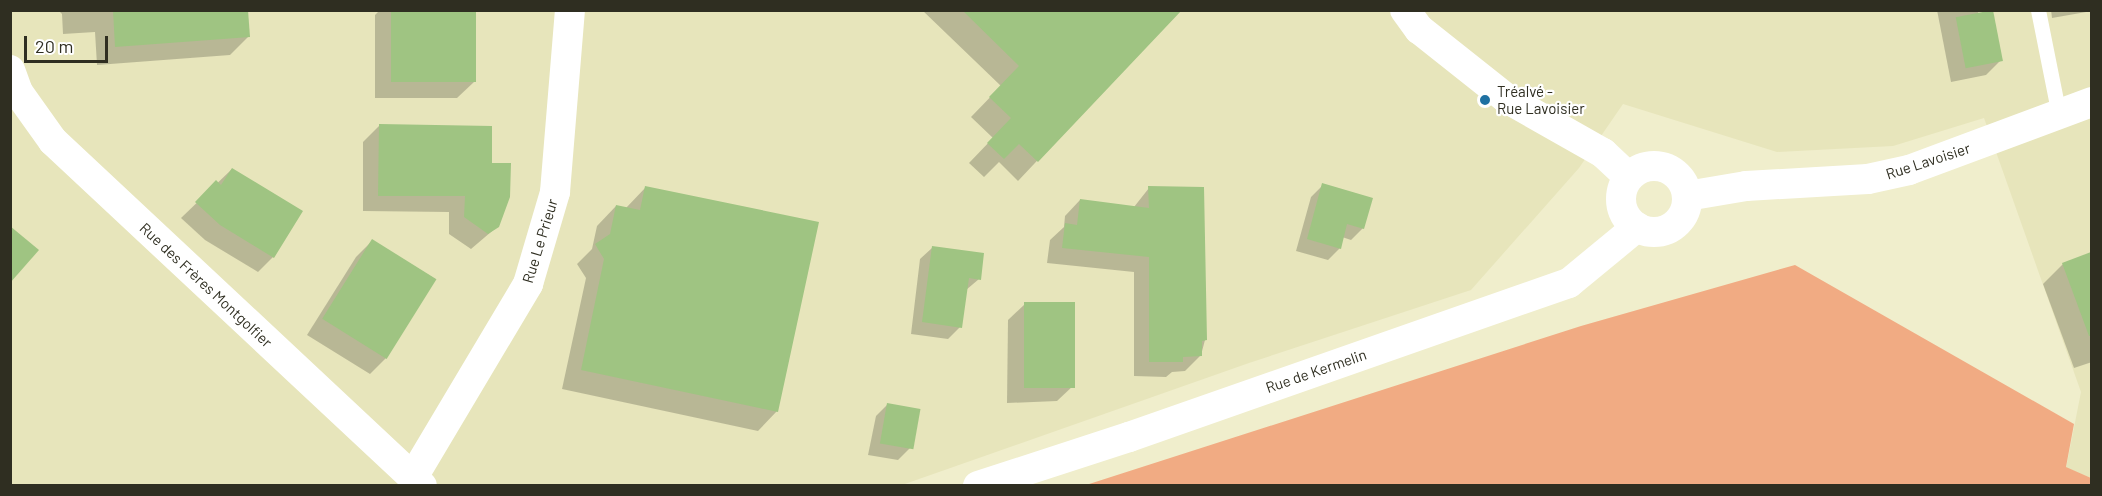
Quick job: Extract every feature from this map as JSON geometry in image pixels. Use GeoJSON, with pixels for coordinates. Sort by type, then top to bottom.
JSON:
{"type":"FeatureCollection","features":[{"type":"Feature","properties":{"kind":"street","name":"Rue Le Prieur"},"geometry":{"type":"LineString","coordinates":[[418,481],[528,284],[555,192],[570,10]]}},
{"type":"Feature","properties":{"kind":"street"},"geometry":{"type":"LineString","coordinates":[[1405,10],[1419,29],[1506,98],[1603,153],[1629,177]]}},
{"type":"Feature","properties":{"kind":"street","name":"Rue des Frères Montgolfier"},"geometry":{"type":"LineString","coordinates":[[10,70],[18,92],[52,141],[418,481]]}},
{"type":"Feature","properties":{"kind":"street","name":"Rue Lavoisier"},"geometry":{"type":"LineString","coordinates":[[1687,196],[1746,186],[1878,177],[1909,170],[2091,102]]}},
{"type":"Feature","properties":{"kind":"street"},"geometry":{"type":"LineString","coordinates":[[1662,167],[1679,178],[1687,196],[1682,217],[1673,226],[1651,232],[1636,227],[1623,212],[1621,200],[1629,177],[1644,168],[1662,167]]}},
{"type":"Feature","properties":{"kind":"street","name":"Rue de Kermelin"},"geometry":{"type":"LineString","coordinates":[[978,486],[1130,437],[1569,284],[1636,227]]}},
{"type":"Feature","properties":{"kind":"lane"},"geometry":{"type":"LineString","coordinates":[[2038,10],[2059,115]]}},
{"type":"Feature","properties":{"kind":"shaded area"},"geometry":{"type":"Polygon","coordinates":[[[10,11],[2091,11],[2091,478],[2066,468],[2081,392],[1984,118],[1893,146],[1777,152],[1623,104],[1579,168],[1471,290],[1249,363],[902,485],[11,485],[10,11]]]}},
{"type":"Feature","properties":{"kind":"shaded area"},"geometry":{"type":"Polygon","coordinates":[[[1795,265],[2074,424],[2066,467],[2091,478],[2091,485],[1086,485],[1581,326],[1795,265]]]}},
{"type":"Feature","properties":{"kind":"building"},"geometry":{"type":"Polygon","coordinates":[[[113,10],[248,10],[250,37],[115,47],[113,10]]]}},
{"type":"Feature","properties":{"kind":"building"},"geometry":{"type":"Polygon","coordinates":[[[391,10],[476,10],[476,82],[391,82],[391,10]]]}},
{"type":"Feature","properties":{"kind":"building"},"geometry":{"type":"Polygon","coordinates":[[[962,10],[1182,10],[1038,162],[1019,144],[1004,159],[987,143],[1011,118],[989,97],[1019,66],[962,10]]]}},
{"type":"Feature","properties":{"kind":"building"},"geometry":{"type":"Polygon","coordinates":[[[1993,10],[2003,61],[1966,68],[1956,17],[1993,10]]]}},
{"type":"Feature","properties":{"kind":"building"},"geometry":{"type":"Polygon","coordinates":[[[379,124],[492,126],[492,163],[511,163],[510,197],[499,227],[488,234],[464,217],[465,196],[378,196],[379,124]]]}},
{"type":"Feature","properties":{"kind":"building"},"geometry":{"type":"Polygon","coordinates":[[[232,168],[303,211],[274,258],[220,225],[195,202],[216,180],[221,185],[232,168]]]}},
{"type":"Feature","properties":{"kind":"building"},"geometry":{"type":"Polygon","coordinates":[[[1322,183],[1373,198],[1364,229],[1347,224],[1341,249],[1307,239],[1322,183]]]}},
{"type":"Feature","properties":{"kind":"building"},"geometry":{"type":"Polygon","coordinates":[[[645,186],[819,222],[778,412],[581,370],[604,259],[595,244],[610,234],[616,205],[640,210],[645,186]]]}},
{"type":"Feature","properties":{"kind":"building"},"geometry":{"type":"Polygon","coordinates":[[[1148,186],[1204,187],[1207,340],[1202,341],[1202,356],[1183,357],[1183,362],[1149,362],[1149,257],[1062,248],[1065,223],[1077,225],[1080,199],[1149,208],[1148,186]]]}},
{"type":"Feature","properties":{"kind":"building"},"geometry":{"type":"Polygon","coordinates":[[[10,226],[39,250],[10,283],[10,226]]]}},
{"type":"Feature","properties":{"kind":"building"},"geometry":{"type":"Polygon","coordinates":[[[372,239],[436,279],[387,359],[322,319],[372,239]]]}},
{"type":"Feature","properties":{"kind":"building"},"geometry":{"type":"Polygon","coordinates":[[[932,246],[984,253],[981,280],[969,278],[962,328],[922,322],[932,246]]]}},
{"type":"Feature","properties":{"kind":"building"},"geometry":{"type":"Polygon","coordinates":[[[2091,252],[2091,336],[2089,336],[2062,263],[2091,252]]]}},
{"type":"Feature","properties":{"kind":"building"},"geometry":{"type":"Polygon","coordinates":[[[1024,302],[1075,302],[1075,388],[1024,388],[1024,302]]]}},
{"type":"Feature","properties":{"kind":"building"},"geometry":{"type":"Polygon","coordinates":[[[887,403],[920,409],[913,449],[880,443],[887,403]]]}},
{"type":"Feature","properties":{"kind":"place","name":"Tréalvé - Rue Lavoisier"},"geometry":{"type":"Point","coordinates":[1485,100]}}]}
